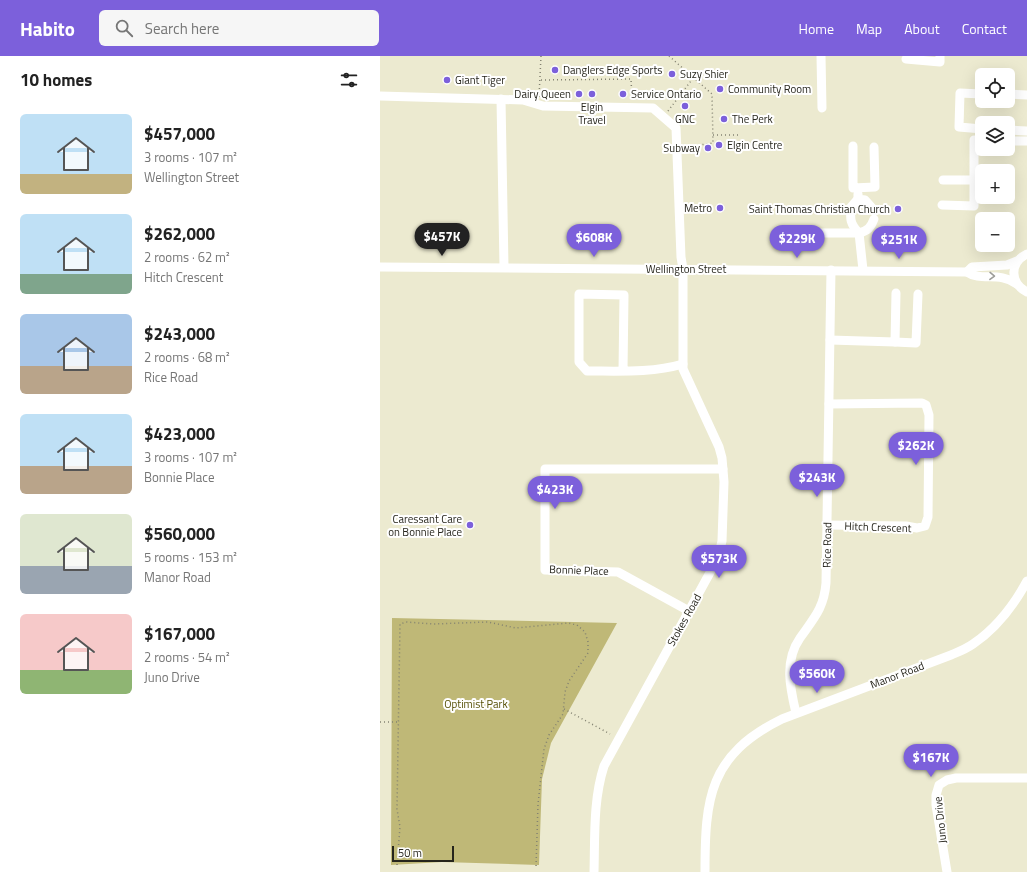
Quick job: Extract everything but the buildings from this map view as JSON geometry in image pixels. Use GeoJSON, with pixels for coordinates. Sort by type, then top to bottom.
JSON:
{"type":"FeatureCollection","features":[{"type":"Feature","properties":{"kind":"street"},"geometry":{"type":"LineString","coordinates":[[821,56],[822,108]]}},
{"type":"Feature","properties":{"kind":"street"},"geometry":{"type":"LineString","coordinates":[[906,59],[940,62],[940,56]]}},
{"type":"Feature","properties":{"kind":"street"},"geometry":{"type":"LineString","coordinates":[[975,94],[960,93],[959,127],[975,128]]}},
{"type":"Feature","properties":{"kind":"street"},"geometry":{"type":"LineString","coordinates":[[1015,94],[1027,94]]}},
{"type":"Feature","properties":{"kind":"street","name":"Stokes Road"},"geometry":{"type":"LineString","coordinates":[[380,96],[501,99],[523,100],[539,104],[653,108],[676,128],[681,257],[683,269],[683,364],[687,380],[719,448],[723,469],[721,550],[604,766],[599,782],[596,800],[594,872]]}},
{"type":"Feature","properties":{"kind":"street"},"geometry":{"type":"LineString","coordinates":[[501,99],[504,268]]}},
{"type":"Feature","properties":{"kind":"street"},"geometry":{"type":"LineString","coordinates":[[1015,130],[1027,131]]}},
{"type":"Feature","properties":{"kind":"street"},"geometry":{"type":"LineString","coordinates":[[942,205],[974,206],[975,140]]}},
{"type":"Feature","properties":{"kind":"street"},"geometry":{"type":"LineString","coordinates":[[1015,141],[1027,141]]}},
{"type":"Feature","properties":{"kind":"street"},"geometry":{"type":"LineString","coordinates":[[853,146],[853,188],[875,188],[874,147]]}},
{"type":"Feature","properties":{"kind":"street"},"geometry":{"type":"LineString","coordinates":[[942,180],[974,180]]}},
{"type":"Feature","properties":{"kind":"street"},"geometry":{"type":"LineString","coordinates":[[858,188],[858,199],[850,207],[850,220],[852,226],[859,233],[863,270]]}},
{"type":"Feature","properties":{"kind":"street"},"geometry":{"type":"LineString","coordinates":[[818,233],[859,233],[869,229],[874,214],[865,200],[858,199]]}},
{"type":"Feature","properties":{"kind":"street"},"geometry":{"type":"LineString","coordinates":[[1023,255],[1013,272],[1027,299]]}},
{"type":"Feature","properties":{"kind":"street","name":"Wellington Street"},"geometry":{"type":"LineString","coordinates":[[968,272],[972,267],[1007,265],[1023,255]]}},
{"type":"Feature","properties":{"kind":"street","name":"Wellington Street"},"geometry":{"type":"LineString","coordinates":[[380,267],[968,272],[973,276],[1002,276],[1022,288]]}},
{"type":"Feature","properties":{"kind":"street","name":"Rice Road"},"geometry":{"type":"LineString","coordinates":[[796,713],[790,686],[790,665],[799,639],[816,616],[825,595],[831,270]]}},
{"type":"Feature","properties":{"kind":"street"},"geometry":{"type":"LineString","coordinates":[[895,342],[896,293]]}},
{"type":"Feature","properties":{"kind":"street"},"geometry":{"type":"LineString","coordinates":[[623,371],[624,295],[579,294],[579,362],[587,371],[623,371],[647,371],[683,364]]}},
{"type":"Feature","properties":{"kind":"street"},"geometry":{"type":"LineString","coordinates":[[830,340],[916,343],[918,294]]}},
{"type":"Feature","properties":{"kind":"street","name":"Hitch Crescent"},"geometry":{"type":"LineString","coordinates":[[827,526],[906,526],[917,528],[925,526],[928,517],[927,447],[929,415],[926,405],[922,403],[829,404]]}},
{"type":"Feature","properties":{"kind":"street","name":"Bonnie Place"},"geometry":{"type":"LineString","coordinates":[[689,611],[618,572],[607,570],[545,570],[545,469],[723,469]]}},
{"type":"Feature","properties":{"kind":"street","name":"Manor Road"},"geometry":{"type":"LineString","coordinates":[[705,872],[705,825],[711,792],[720,773],[735,752],[756,732],[796,713],[951,655],[971,645],[988,632],[1006,612],[1020,594],[1027,581]]}},
{"type":"Feature","properties":{"kind":"street","name":"Juno Drive"},"geometry":{"type":"LineString","coordinates":[[947,872],[936,805],[936,795],[939,785],[947,780],[956,778],[1027,778]]}},
{"type":"Feature","properties":{"kind":"path"},"geometry":{"type":"LineString","coordinates":[[539,104],[541,56]]}},
{"type":"Feature","properties":{"kind":"path"},"geometry":{"type":"LineString","coordinates":[[669,56],[712,94],[714,142],[692,148],[676,147]]}},
{"type":"Feature","properties":{"kind":"path"},"geometry":{"type":"LineString","coordinates":[[663,117],[694,77]]}},
{"type":"Feature","properties":{"kind":"path"},"geometry":{"type":"LineString","coordinates":[[541,80],[631,79],[632,107]]}},
{"type":"Feature","properties":{"kind":"path"},"geometry":{"type":"LineString","coordinates":[[713,135],[740,135]]}},
{"type":"Feature","properties":{"kind":"path"},"geometry":{"type":"LineString","coordinates":[[397,865],[400,827],[397,809],[398,631],[400,624],[406,622],[433,624],[488,622],[516,628],[556,624],[577,625],[584,632],[588,642],[588,653],[569,681],[565,692],[563,714],[549,735],[544,749],[538,804],[536,867]]}},
{"type":"Feature","properties":{"kind":"path"},"geometry":{"type":"LineString","coordinates":[[564,709],[610,734]]}},
{"type":"Feature","properties":{"kind":"path"},"geometry":{"type":"LineString","coordinates":[[380,722],[398,722]]}},
{"type":"Feature","properties":{"kind":"green space","name":"Optimist Park"},"geometry":{"type":"Polygon","coordinates":[[[392,618],[617,623],[551,743],[542,779],[539,865],[442,862],[391,865],[392,618]]]}},
{"type":"Feature","properties":{"kind":"place","name":"Danglers Edge Sports"},"geometry":{"type":"Point","coordinates":[555,70]}},
{"type":"Feature","properties":{"kind":"place","name":"Suzy Shier"},"geometry":{"type":"Point","coordinates":[672,74]}},
{"type":"Feature","properties":{"kind":"place","name":"Giant Tiger"},"geometry":{"type":"Point","coordinates":[447,80]}},
{"type":"Feature","properties":{"kind":"place","name":"Community Room"},"geometry":{"type":"Point","coordinates":[720,89]}},
{"type":"Feature","properties":{"kind":"place","name":"Dairy Queen"},"geometry":{"type":"Point","coordinates":[579,94]}},
{"type":"Feature","properties":{"kind":"place","name":"Elgin Travel"},"geometry":{"type":"Point","coordinates":[592,94]}},
{"type":"Feature","properties":{"kind":"place","name":"Service Ontario"},"geometry":{"type":"Point","coordinates":[623,94]}},
{"type":"Feature","properties":{"kind":"place","name":"GNC"},"geometry":{"type":"Point","coordinates":[685,106]}},
{"type":"Feature","properties":{"kind":"place","name":"The Perk"},"geometry":{"type":"Point","coordinates":[724,119]}},
{"type":"Feature","properties":{"kind":"place","name":"Elgin Centre"},"geometry":{"type":"Point","coordinates":[719,145]}},
{"type":"Feature","properties":{"kind":"place","name":"Subway"},"geometry":{"type":"Point","coordinates":[708,148]}},
{"type":"Feature","properties":{"kind":"place","name":"Metro"},"geometry":{"type":"Point","coordinates":[720,208]}},
{"type":"Feature","properties":{"kind":"place","name":"Saint Thomas Christian Church"},"geometry":{"type":"Point","coordinates":[898,209]}},
{"type":"Feature","properties":{"kind":"place","name":"Caressant Care on Bonnie Place"},"geometry":{"type":"Point","coordinates":[470,525]}}]}
